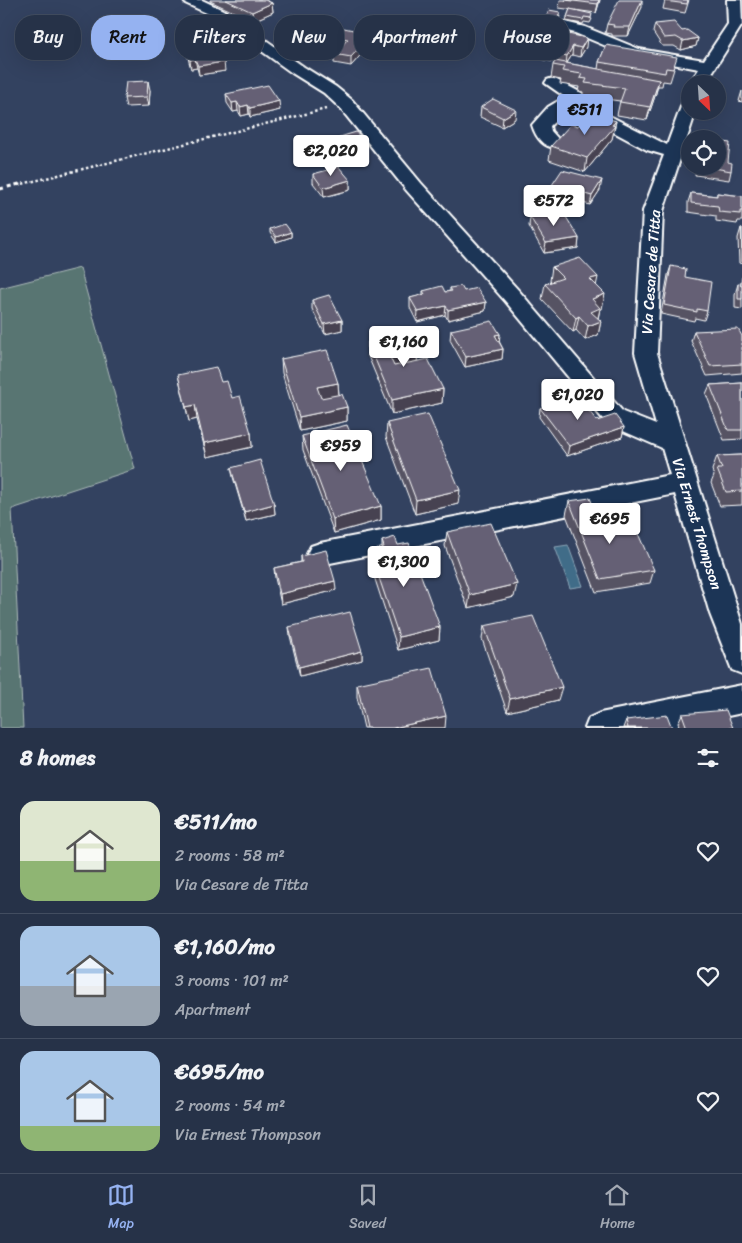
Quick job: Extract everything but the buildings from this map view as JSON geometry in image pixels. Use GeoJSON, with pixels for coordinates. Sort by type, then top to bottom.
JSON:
{"type":"FeatureCollection","features":[{"type":"Feature","properties":{"kind":"street"},"geometry":{"type":"LineString","coordinates":[[190,0],[218,13],[298,70],[330,90],[346,104],[414,187],[513,297],[615,418],[673,442]]}},
{"type":"Feature","properties":{"kind":"street"},"geometry":{"type":"LineString","coordinates":[[703,75],[735,24],[734,0]]}},
{"type":"Feature","properties":{"kind":"street"},"geometry":{"type":"LineString","coordinates":[[569,27],[635,53],[709,66]]}},
{"type":"Feature","properties":{"kind":"street"},"geometry":{"type":"LineString","coordinates":[[553,83],[674,149]]}},
{"type":"Feature","properties":{"kind":"street"},"geometry":{"type":"LineString","coordinates":[[553,143],[543,132],[541,125],[568,100],[653,146],[674,149]]}},
{"type":"Feature","properties":{"kind":"street","name":"Via Cesare de Titta"},"geometry":{"type":"LineString","coordinates":[[673,442],[646,353],[653,211],[684,120]]}},
{"type":"Feature","properties":{"kind":"street","name":"Via Ernest Thompson"},"geometry":{"type":"LineString","coordinates":[[673,442],[724,614],[742,662]]}},
{"type":"Feature","properties":{"kind":"street"},"geometry":{"type":"LineString","coordinates":[[320,554],[685,482]]}},
{"type":"Feature","properties":{"kind":"street"},"geometry":{"type":"LineString","coordinates":[[600,728],[742,699]]}},
{"type":"Feature","properties":{"kind":"path"},"geometry":{"type":"LineString","coordinates":[[0,189],[346,104]]}},
{"type":"Feature","properties":{"kind":"green space"},"geometry":{"type":"Polygon","coordinates":[[[80,268],[135,469],[12,509],[23,728],[0,728],[0,288],[80,268]]]}},
{"type":"Feature","properties":{"kind":"water"},"geometry":{"type":"Polygon","coordinates":[[[568,545],[583,586],[570,588],[555,547],[568,545]]]}}]}
